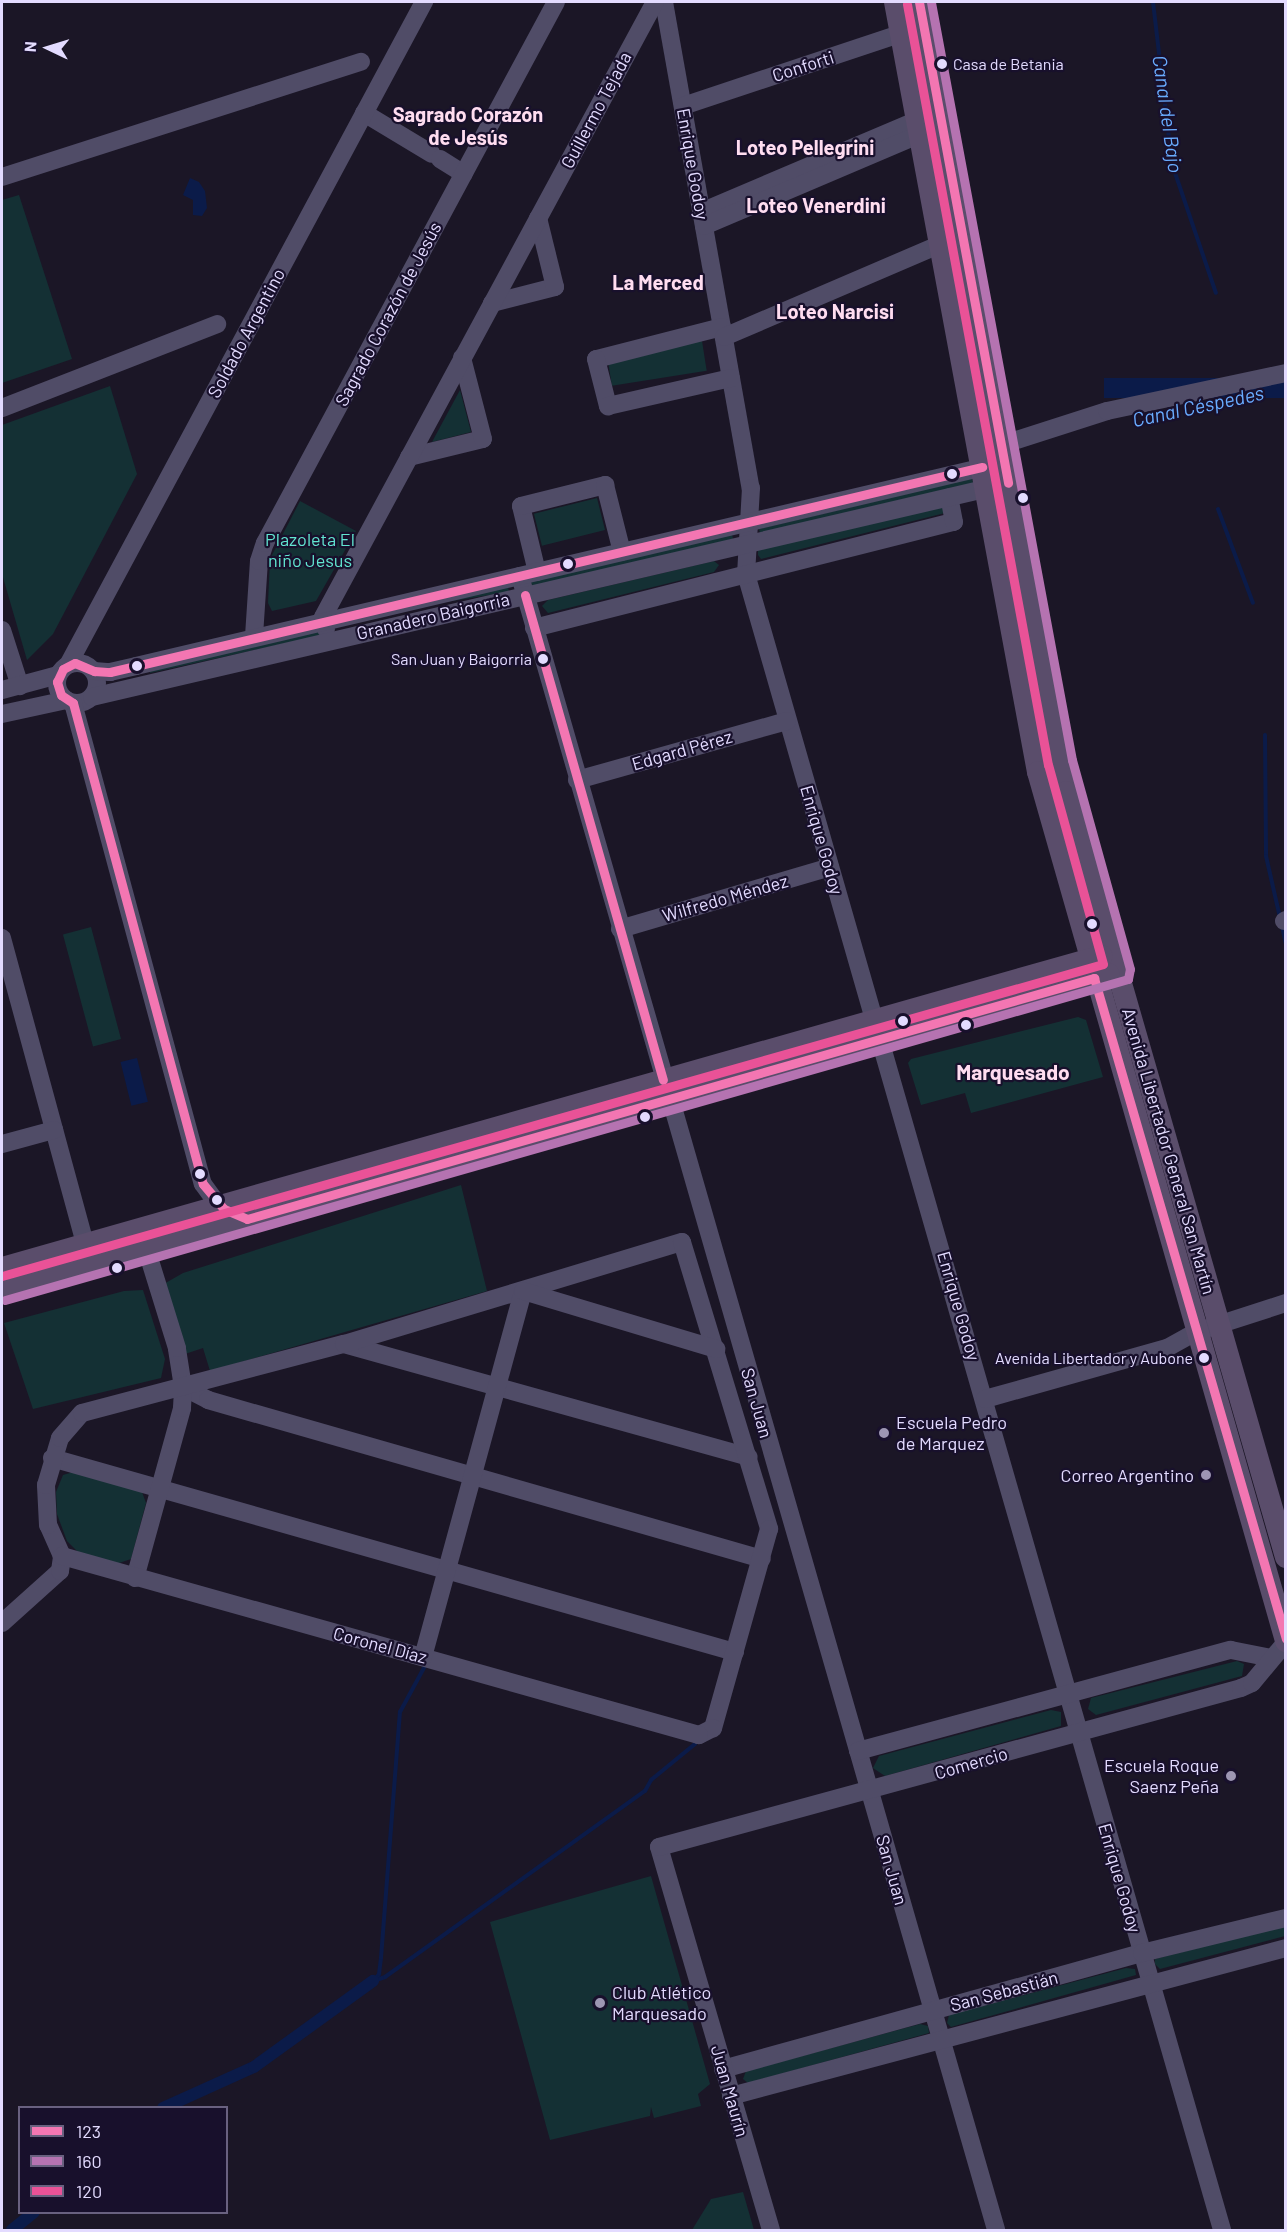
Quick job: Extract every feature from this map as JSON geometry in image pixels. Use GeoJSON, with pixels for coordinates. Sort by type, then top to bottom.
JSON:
{"type":"FeatureCollection","features":[{"type":"Feature","properties":{"kind":"main road","name":"Avenida Libertador General San Martín"},"geometry":{"type":"LineString","coordinates":[[895,2],[1038,772],[1091,969],[1286,1642]]}},
{"type":"Feature","properties":{"kind":"main road","name":"Avenida Libertador General San Martín"},"geometry":{"type":"LineString","coordinates":[[919,2],[1066,792],[1286,1557]]}},
{"type":"Feature","properties":{"kind":"main road"},"geometry":{"type":"LineString","coordinates":[[2,1288],[143,1238],[220,1206],[666,1090],[1115,962]]}},
{"type":"Feature","properties":{"kind":"main road"},"geometry":{"type":"LineString","coordinates":[[2,1268],[85,1244],[143,1238],[247,1219],[666,1090]]}},
{"type":"Feature","properties":{"kind":"main road"},"geometry":{"type":"LineString","coordinates":[[1167,1229],[1190,1222]]}},
{"type":"Feature","properties":{"kind":"main road"},"geometry":{"type":"LineString","coordinates":[[1176,1262],[1199,1255]]}},
{"type":"Feature","properties":{"kind":"street","name":"Soldado Argentino"},"geometry":{"type":"LineString","coordinates":[[63,670],[424,2]]}},
{"type":"Feature","properties":{"kind":"street","name":"Sagrado Corazón de Jesús"},"geometry":{"type":"LineString","coordinates":[[254,636],[259,561],[265,543],[556,2]]}},
{"type":"Feature","properties":{"kind":"street","name":"Guillermo Tejada"},"geometry":{"type":"LineString","coordinates":[[324,622],[323,616],[655,2]]}},
{"type":"Feature","properties":{"kind":"street","name":"Enrique Godoy"},"geometry":{"type":"LineString","coordinates":[[664,2],[751,488],[746,574],[986,1399],[1150,1984],[1222,2230]]}},
{"type":"Feature","properties":{"kind":"street","name":"Conforti"},"geometry":{"type":"LineString","coordinates":[[682,106],[924,26]]}},
{"type":"Feature","properties":{"kind":"street"},"geometry":{"type":"LineString","coordinates":[[2,177],[361,62]]}},
{"type":"Feature","properties":{"kind":"street"},"geometry":{"type":"LineString","coordinates":[[364,112],[464,174]]}},
{"type":"Feature","properties":{"kind":"street"},"geometry":{"type":"LineString","coordinates":[[703,219],[920,127]]}},
{"type":"Feature","properties":{"kind":"street"},"geometry":{"type":"LineString","coordinates":[[492,303],[555,287],[538,218]]}},
{"type":"Feature","properties":{"kind":"street"},"geometry":{"type":"LineString","coordinates":[[731,378],[608,406],[596,359],[723,332],[941,244]]}},
{"type":"Feature","properties":{"kind":"street"},"geometry":{"type":"LineString","coordinates":[[2,408],[217,324]]}},
{"type":"Feature","properties":{"kind":"street"},"geometry":{"type":"LineString","coordinates":[[409,457],[483,439],[462,358]]}},
{"type":"Feature","properties":{"kind":"street","name":"Granadero Baigorria"},"geometry":{"type":"LineString","coordinates":[[2,714],[92,697],[949,497],[984,478],[1004,463],[1107,411],[1286,373]]}},
{"type":"Feature","properties":{"kind":"street","name":"Granadero Baigorria"},"geometry":{"type":"LineString","coordinates":[[63,670],[82,663],[94,671],[110,672],[254,636],[324,622],[749,522],[984,478]]}},
{"type":"Feature","properties":{"kind":"street"},"geometry":{"type":"LineString","coordinates":[[528,574],[521,506],[605,485],[622,552]]}},
{"type":"Feature","properties":{"kind":"street"},"geometry":{"type":"LineString","coordinates":[[534,627],[954,522],[949,497]]}},
{"type":"Feature","properties":{"kind":"street","name":"San Juan"},"geometry":{"type":"LineString","coordinates":[[528,574],[525,595],[577,780],[996,2230]]}},
{"type":"Feature","properties":{"kind":"street"},"geometry":{"type":"LineString","coordinates":[[324,622],[329,640]]}},
{"type":"Feature","properties":{"kind":"street"},"geometry":{"type":"LineString","coordinates":[[2,630],[7,664],[20,686]]}},
{"type":"Feature","properties":{"kind":"street"},"geometry":{"type":"LineString","coordinates":[[2,690],[20,686],[63,670]]}},
{"type":"Feature","properties":{"kind":"street"},"geometry":{"type":"LineString","coordinates":[[63,670],[58,689],[70,702],[202,1179],[220,1206],[247,1219]]}},
{"type":"Feature","properties":{"kind":"street"},"geometry":{"type":"LineString","coordinates":[[92,697],[98,684],[94,671]]}},
{"type":"Feature","properties":{"kind":"street","name":"Edgard Pérez"},"geometry":{"type":"LineString","coordinates":[[577,780],[787,721]]}},
{"type":"Feature","properties":{"kind":"street","name":"Wilfredo Méndez"},"geometry":{"type":"LineString","coordinates":[[620,928],[830,867]]}},
{"type":"Feature","properties":{"kind":"street"},"geometry":{"type":"LineString","coordinates":[[2,938],[85,1244]]}},
{"type":"Feature","properties":{"kind":"street"},"geometry":{"type":"LineString","coordinates":[[2,1144],[54,1130]]}},
{"type":"Feature","properties":{"kind":"street"},"geometry":{"type":"LineString","coordinates":[[135,1578],[182,1408],[183,1387],[177,1348],[143,1238]]}},
{"type":"Feature","properties":{"kind":"street"},"geometry":{"type":"LineString","coordinates":[[2,1623],[53,1580],[60,1571],[62,1556],[46,1514],[46,1485],[52,1458],[65,1430],[82,1413],[344,1344],[682,1242],[769,1528],[735,1652],[446,1572],[52,1458]]}},
{"type":"Feature","properties":{"kind":"street"},"geometry":{"type":"LineString","coordinates":[[523,1291],[716,1349]]}},
{"type":"Feature","properties":{"kind":"street"},"geometry":{"type":"LineString","coordinates":[[423,1657],[523,1291]]}},
{"type":"Feature","properties":{"kind":"street"},"geometry":{"type":"LineString","coordinates":[[986,1399],[1167,1348],[1196,1332],[1286,1303]]}},
{"type":"Feature","properties":{"kind":"street"},"geometry":{"type":"LineString","coordinates":[[344,1344],[748,1457]]}},
{"type":"Feature","properties":{"kind":"street"},"geometry":{"type":"LineString","coordinates":[[183,1387],[208,1400],[472,1479],[762,1559]]}},
{"type":"Feature","properties":{"kind":"street","name":"Coronel Díaz"},"geometry":{"type":"LineString","coordinates":[[62,1556],[94,1567],[699,1735],[713,1728],[735,1652]]}},
{"type":"Feature","properties":{"kind":"street"},"geometry":{"type":"LineString","coordinates":[[53,1580],[94,1567]]}},
{"type":"Feature","properties":{"kind":"street","name":"Comercio"},"geometry":{"type":"LineString","coordinates":[[659,1847],[870,1792],[1252,1683],[1286,1642]]}},
{"type":"Feature","properties":{"kind":"street"},"geometry":{"type":"LineString","coordinates":[[858,1751],[1231,1650],[1271,1659]]}},
{"type":"Feature","properties":{"kind":"street","name":"Juan Maurín"},"geometry":{"type":"LineString","coordinates":[[659,1847],[771,2230]]}},
{"type":"Feature","properties":{"kind":"street","name":"San Sebastián"},"geometry":{"type":"LineString","coordinates":[[723,2069],[1142,1953],[1286,1918]]}},
{"type":"Feature","properties":{"kind":"street","name":"San Sebastián"},"geometry":{"type":"LineString","coordinates":[[731,2096],[941,2042],[1286,1947]]}},
{"type":"Feature","properties":{"kind":"green space"},"geometry":{"type":"Polygon","coordinates":[[[19,195],[72,359],[2,383],[2,200],[19,195]]]}},
{"type":"Feature","properties":{"kind":"green space"},"geometry":{"type":"Polygon","coordinates":[[[702,341],[707,371],[612,386],[607,356],[702,341]]]}},
{"type":"Feature","properties":{"kind":"green space"},"geometry":{"type":"Polygon","coordinates":[[[110,386],[137,474],[53,634],[27,660],[2,574],[2,425],[110,386]]]}},
{"type":"Feature","properties":{"kind":"green space"},"geometry":{"type":"Polygon","coordinates":[[[460,390],[471,432],[432,442],[460,390]]]}},
{"type":"Feature","properties":{"kind":"green space"},"geometry":{"type":"Polygon","coordinates":[[[972,478],[973,483],[760,533],[759,529],[972,478]]]}},
{"type":"Feature","properties":{"kind":"green space"},"geometry":{"type":"Polygon","coordinates":[[[597,498],[605,530],[542,546],[534,514],[597,498]]]}},
{"type":"Feature","properties":{"kind":"green space","name":"Plazoleta El niño Jesus"},"geometry":{"type":"Polygon","coordinates":[[[300,501],[356,531],[316,601],[272,611],[268,603],[270,559],[300,501]]]}},
{"type":"Feature","properties":{"kind":"green space"},"geometry":{"type":"Polygon","coordinates":[[[945,505],[945,513],[761,559],[758,555],[758,550],[945,505]]]}},
{"type":"Feature","properties":{"kind":"green space"},"geometry":{"type":"Polygon","coordinates":[[[732,534],[733,539],[533,587],[530,581],[732,534]]]}},
{"type":"Feature","properties":{"kind":"green space"},"geometry":{"type":"Polygon","coordinates":[[[714,561],[719,565],[714,572],[548,613],[542,606],[548,600],[714,561]]]}},
{"type":"Feature","properties":{"kind":"green space"},"geometry":{"type":"Polygon","coordinates":[[[508,586],[509,592],[328,621],[327,615],[508,586]]]}},
{"type":"Feature","properties":{"kind":"green space"},"geometry":{"type":"Polygon","coordinates":[[[319,629],[323,635],[150,673],[150,670],[319,629]]]}},
{"type":"Feature","properties":{"kind":"green space"},"geometry":{"type":"Polygon","coordinates":[[[91,927],[121,1039],[93,1047],[63,935],[91,927]]]}},
{"type":"Feature","properties":{"kind":"green space"},"geometry":{"type":"Polygon","coordinates":[[[1078,1017],[1086,1020],[1103,1077],[971,1113],[965,1093],[921,1105],[908,1063],[911,1059],[1078,1017]]]}},
{"type":"Feature","properties":{"kind":"green space"},"geometry":{"type":"Polygon","coordinates":[[[461,1185],[487,1291],[210,1371],[203,1348],[185,1354],[162,1285],[183,1273],[461,1185]]]}},
{"type":"Feature","properties":{"kind":"green space"},"geometry":{"type":"Polygon","coordinates":[[[143,1290],[165,1359],[161,1378],[33,1409],[4,1323],[124,1291],[143,1290]]]}},
{"type":"Feature","properties":{"kind":"green space"},"geometry":{"type":"Polygon","coordinates":[[[73,1472],[142,1492],[146,1503],[131,1559],[113,1565],[81,1555],[67,1541],[57,1514],[56,1492],[63,1475],[73,1472]]]}},
{"type":"Feature","properties":{"kind":"green space"},"geometry":{"type":"Polygon","coordinates":[[[1237,1661],[1244,1664],[1242,1676],[1096,1715],[1088,1709],[1091,1698],[1237,1661]]]}},
{"type":"Feature","properties":{"kind":"green space"},"geometry":{"type":"Polygon","coordinates":[[[1051,1710],[1061,1712],[1061,1726],[885,1776],[873,1768],[879,1756],[1051,1710]]]}},
{"type":"Feature","properties":{"kind":"green space","name":"Club Atlético Marquesado"},"geometry":{"type":"Polygon","coordinates":[[[651,1876],[710,2084],[698,2094],[701,2106],[654,2118],[651,2107],[650,2116],[550,2140],[490,1922],[651,1876]]]}},
{"type":"Feature","properties":{"kind":"green space"},"geometry":{"type":"Polygon","coordinates":[[[1285,1925],[1285,1936],[1160,1969],[1155,1964],[1155,1959],[1285,1925]]]}},
{"type":"Feature","properties":{"kind":"green space"},"geometry":{"type":"Polygon","coordinates":[[[1126,1968],[1135,1969],[1136,1975],[951,2027],[947,2023],[949,2015],[1126,1968]]]}},
{"type":"Feature","properties":{"kind":"green space"},"geometry":{"type":"Polygon","coordinates":[[[920,2024],[928,2026],[929,2033],[748,2083],[743,2079],[746,2071],[920,2024]]]}},
{"type":"Feature","properties":{"kind":"green space"},"geometry":{"type":"Polygon","coordinates":[[[743,2192],[754,2230],[692,2230],[711,2199],[743,2192]]]}},
{"type":"Feature","properties":{"kind":"water"},"geometry":{"type":"Polygon","coordinates":[[[190,178],[199,182],[205,191],[207,208],[202,216],[193,215],[193,200],[183,195],[190,178]]]}},
{"type":"Feature","properties":{"kind":"water"},"geometry":{"type":"Polygon","coordinates":[[[1104,378],[1285,378],[1285,398],[1104,398],[1104,378]]]}},
{"type":"Feature","properties":{"kind":"water"},"geometry":{"type":"Polygon","coordinates":[[[137,1058],[148,1102],[131,1106],[121,1062],[137,1058]]]}},
{"type":"Feature","properties":{"kind":"waterway","name":"Canal del Bajo"},"geometry":{"type":"LineString","coordinates":[[1153,2],[1172,164],[1216,293]]}},
{"type":"Feature","properties":{"kind":"waterway","name":"Canal del Bajo"},"geometry":{"type":"LineString","coordinates":[[1218,509],[1253,603]]}},
{"type":"Feature","properties":{"kind":"waterway","name":"Canal del Bajo"},"geometry":{"type":"LineString","coordinates":[[1265,735],[1266,856],[1286,944]]}},
{"type":"Feature","properties":{"kind":"waterway"},"geometry":{"type":"LineString","coordinates":[[374,1981],[379,1974],[381,1958],[400,1712],[425,1666]]}},
{"type":"Feature","properties":{"kind":"waterway"},"geometry":{"type":"LineString","coordinates":[[373,1981],[385,1977],[645,1791],[651,1780],[695,1744]]}},
{"type":"Feature","properties":{"kind":"waterway"},"geometry":{"type":"LineString","coordinates":[[167,2106],[254,2067],[373,1981]]}},
{"type":"Feature","properties":{"kind":"waterway"},"geometry":{"type":"LineString","coordinates":[[12,2230],[32,2214]]}},
{"type":"Feature","properties":{"kind":"transit line","name":"123"},"geometry":{"type":"LineString","coordinates":[[919,2],[1008,483]]}},
{"type":"Feature","properties":{"kind":"transit line","name":"160"},"geometry":{"type":"LineString","coordinates":[[5,1300],[1128,979],[1130,969],[1072,760],[931,2]]}},
{"type":"Feature","properties":{"kind":"transit line","name":"120"},"geometry":{"type":"LineString","coordinates":[[2,1276],[1103,964],[1048,765],[907,4]]}},
{"type":"Feature","properties":{"kind":"transit line","name":"123"},"geometry":{"type":"LineString","coordinates":[[73,703],[61,695],[57,682],[63,669],[75,663],[94,671],[110,672],[982,467]]}},
{"type":"Feature","properties":{"kind":"transit line","name":"123"},"geometry":{"type":"LineString","coordinates":[[525,595],[663,1080]]}},
{"type":"Feature","properties":{"kind":"transit line","name":"123"},"geometry":{"type":"LineString","coordinates":[[73,703],[203,1184],[224,1209],[247,1219]]}},
{"type":"Feature","properties":{"kind":"transit line","name":"123"},"geometry":{"type":"LineString","coordinates":[[1094,978],[1286,1639]]}},
{"type":"Feature","properties":{"kind":"transit line","name":"123"},"geometry":{"type":"LineString","coordinates":[[247,1219],[1094,978]]}},
{"type":"Feature","properties":{"kind":"place","name":"Casa de Betania"},"geometry":{"type":"Point","coordinates":[942,64]}},
{"type":"Feature","properties":{"kind":"place","name":"San Juan y Baigorria"},"geometry":{"type":"Point","coordinates":[543,659]}},
{"type":"Feature","properties":{"kind":"place","name":"Avenida Libertador y Aubone"},"geometry":{"type":"Point","coordinates":[1204,1358]}},
{"type":"Feature","properties":{"kind":"place","name":"Escuela Pedro de Marquez"},"geometry":{"type":"Point","coordinates":[884,1433]}},
{"type":"Feature","properties":{"kind":"place","name":"Correo Argentino"},"geometry":{"type":"Point","coordinates":[1206,1475]}},
{"type":"Feature","properties":{"kind":"place","name":"Escuela Roque Saenz Peña"},"geometry":{"type":"Point","coordinates":[1231,1776]}},
{"type":"Feature","properties":{"kind":"place","name":"Club Atlético Marquesado"},"geometry":{"type":"Point","coordinates":[600,2003]}},
{"type":"Feature","properties":{"kind":"district","name":"Sagrado Corazón de Jesús"},"geometry":{"type":"Point","coordinates":[468,126]}},
{"type":"Feature","properties":{"kind":"district","name":"Loteo Pellegrini"},"geometry":{"type":"Point","coordinates":[805,147]}},
{"type":"Feature","properties":{"kind":"district","name":"Loteo Venerdini"},"geometry":{"type":"Point","coordinates":[816,205]}},
{"type":"Feature","properties":{"kind":"district","name":"La Merced"},"geometry":{"type":"Point","coordinates":[658,282]}},
{"type":"Feature","properties":{"kind":"district","name":"Loteo Narcisi"},"geometry":{"type":"Point","coordinates":[835,311]}},
{"type":"Feature","properties":{"kind":"district","name":"Marquesado"},"geometry":{"type":"Point","coordinates":[1013,1072]}},
{"type":"Feature","properties":{"kind":"water label","name":"Canal Céspedes"},"geometry":{"type":"Point","coordinates":[1198,406]}}]}
